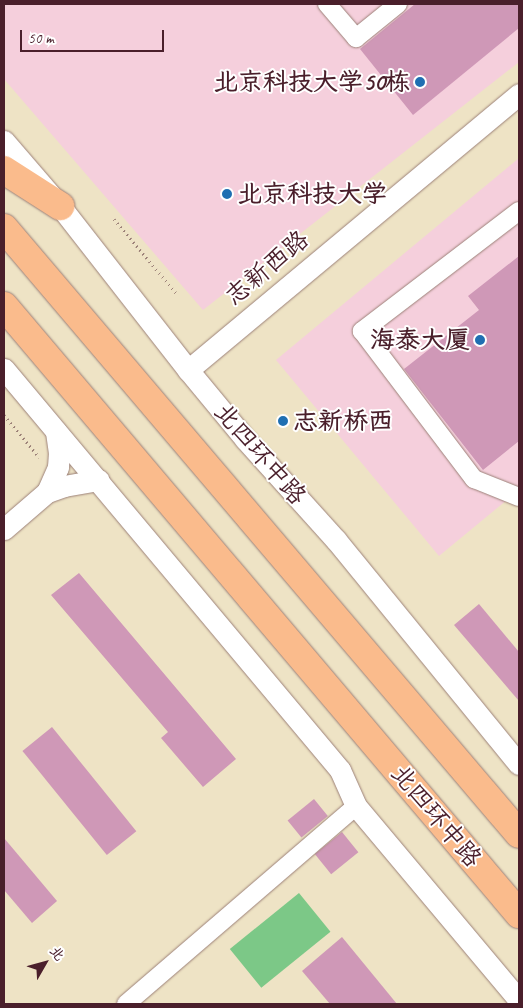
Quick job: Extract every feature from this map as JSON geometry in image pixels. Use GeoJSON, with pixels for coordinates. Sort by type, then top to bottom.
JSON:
{"type":"FeatureCollection","features":[{"type":"Feature","properties":{"kind":"highway"},"geometry":{"type":"LineString","coordinates":[[4,170],[60,206]]}},
{"type":"Feature","properties":{"kind":"highway","name":"北四环中路"},"geometry":{"type":"LineString","coordinates":[[4,228],[519,834]]}},
{"type":"Feature","properties":{"kind":"highway","name":"北四环中路"},"geometry":{"type":"LineString","coordinates":[[4,306],[519,914]]}},
{"type":"Feature","properties":{"kind":"street"},"geometry":{"type":"LineString","coordinates":[[327,4],[356,38],[398,4]]}},
{"type":"Feature","properties":{"kind":"street","name":"志新西路"},"geometry":{"type":"LineString","coordinates":[[188,370],[519,94]]}},
{"type":"Feature","properties":{"kind":"street","name":"北四环中路"},"geometry":{"type":"LineString","coordinates":[[4,141],[60,206],[188,370],[245,439],[336,540],[519,764]]}},
{"type":"Feature","properties":{"kind":"street"},"geometry":{"type":"LineString","coordinates":[[519,211],[362,331],[474,479],[519,497]]}},
{"type":"Feature","properties":{"kind":"street","name":"北四环中路"},"geometry":{"type":"LineString","coordinates":[[4,369],[340,770],[356,806],[519,1000]]}},
{"type":"Feature","properties":{"kind":"street"},"geometry":{"type":"LineString","coordinates":[[47,492],[58,467],[59,453],[56,431]]}},
{"type":"Feature","properties":{"kind":"street"},"geometry":{"type":"LineString","coordinates":[[4,529],[47,492],[64,486],[98,480]]}},
{"type":"Feature","properties":{"kind":"street"},"geometry":{"type":"LineString","coordinates":[[126,1004],[356,806]]}},
{"type":"Feature","properties":{"kind":"street","name":"北四环中路"},"geometry":{"type":"LineString","coordinates":[[492,970],[512,1004]]}},
{"type":"Feature","properties":{"kind":"path"},"geometry":{"type":"LineString","coordinates":[[114,219],[177,294]]}},
{"type":"Feature","properties":{"kind":"path"},"geometry":{"type":"LineString","coordinates":[[4,415],[45,464],[47,492]]}},
{"type":"Feature","properties":{"kind":"shaded area","name":"北京科技大学"},"geometry":{"type":"Polygon","coordinates":[[[4,4],[519,4],[519,62],[203,310],[4,79],[4,4]]]}},
{"type":"Feature","properties":{"kind":"shaded area"},"geometry":{"type":"Polygon","coordinates":[[[519,158],[519,490],[439,556],[276,360],[519,158]]]}},
{"type":"Feature","properties":{"kind":"green space"},"geometry":{"type":"Polygon","coordinates":[[[299,893],[330,932],[261,988],[230,949],[299,893]]]}},
{"type":"Feature","properties":{"kind":"building","name":"北京科技大学50栋"},"geometry":{"type":"Polygon","coordinates":[[[415,4],[519,4],[519,28],[413,115],[360,49],[415,4]]]}},
{"type":"Feature","properties":{"kind":"building","name":"海泰大厦"},"geometry":{"type":"Polygon","coordinates":[[[519,256],[519,441],[483,470],[404,369],[479,310],[468,296],[519,256]]]}},
{"type":"Feature","properties":{"kind":"building"},"geometry":{"type":"Polygon","coordinates":[[[79,573],[236,759],[203,787],[161,738],[168,732],[51,595],[79,573]]]}},
{"type":"Feature","properties":{"kind":"building"},"geometry":{"type":"Polygon","coordinates":[[[479,604],[519,652],[519,701],[454,625],[479,604]]]}},
{"type":"Feature","properties":{"kind":"building"},"geometry":{"type":"Polygon","coordinates":[[[52,727],[136,831],[107,855],[22,751],[52,727]]]}},
{"type":"Feature","properties":{"kind":"building"},"geometry":{"type":"Polygon","coordinates":[[[314,799],[328,816],[301,837],[288,820],[314,799]]]}},
{"type":"Feature","properties":{"kind":"building"},"geometry":{"type":"Polygon","coordinates":[[[342,832],[358,852],[331,874],[315,854],[342,832]]]}},
{"type":"Feature","properties":{"kind":"building"},"geometry":{"type":"Polygon","coordinates":[[[4,838],[57,901],[32,923],[4,890],[4,838]]]}},
{"type":"Feature","properties":{"kind":"building"},"geometry":{"type":"Polygon","coordinates":[[[342,937],[397,1004],[330,1004],[302,971],[342,937]]]}},
{"type":"Feature","properties":{"kind":"place","name":"北京科技大学50栋"},"geometry":{"type":"Point","coordinates":[420,82]}},
{"type":"Feature","properties":{"kind":"place","name":"北京科技大学"},"geometry":{"type":"Point","coordinates":[227,194]}},
{"type":"Feature","properties":{"kind":"place","name":"海泰大厦"},"geometry":{"type":"Point","coordinates":[480,340]}},
{"type":"Feature","properties":{"kind":"place","name":"志新桥西"},"geometry":{"type":"Point","coordinates":[283,421]}}]}
